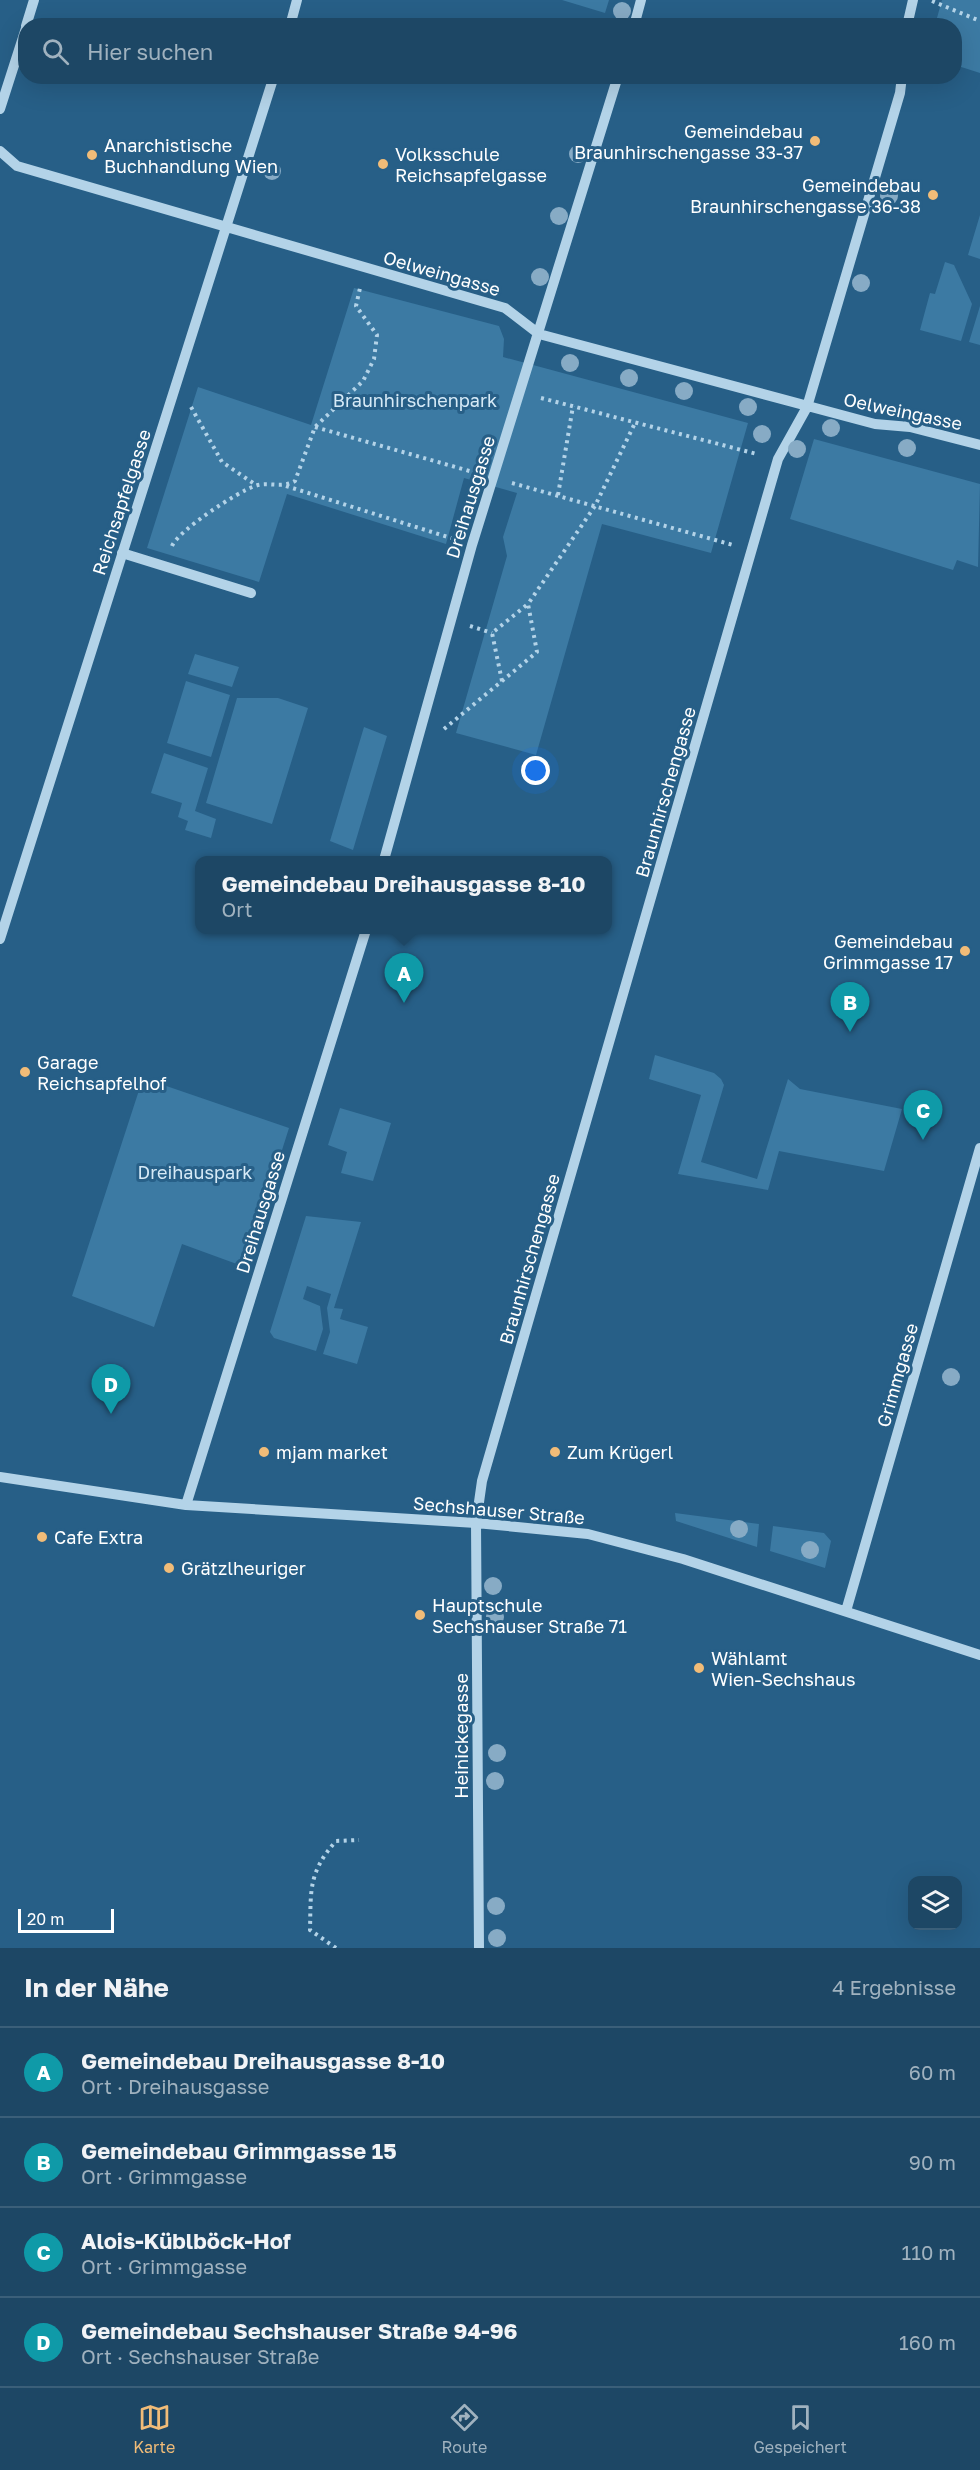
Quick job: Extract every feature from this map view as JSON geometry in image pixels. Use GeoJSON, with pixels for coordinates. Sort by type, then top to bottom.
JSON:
{"type":"FeatureCollection","features":[{"type":"Feature","properties":{"kind":"street"},"geometry":{"type":"LineString","coordinates":[[29,18],[34,0]]}},
{"type":"Feature","properties":{"kind":"street"},"geometry":{"type":"LineString","coordinates":[[292,18],[297,0]]}},
{"type":"Feature","properties":{"kind":"street"},"geometry":{"type":"LineString","coordinates":[[636,18],[642,0]]}},
{"type":"Feature","properties":{"kind":"street"},"geometry":{"type":"LineString","coordinates":[[909,18],[914,0]]}},
{"type":"Feature","properties":{"kind":"street"},"geometry":{"type":"LineString","coordinates":[[0,108],[18,52]]}},
{"type":"Feature","properties":{"kind":"street","name":"Reichsapfelgasse"},"geometry":{"type":"LineString","coordinates":[[0,939],[271,84]]}},
{"type":"Feature","properties":{"kind":"street","name":"Dreihausgasse"},"geometry":{"type":"LineString","coordinates":[[385,856],[472,545],[616,84]]}},
{"type":"Feature","properties":{"kind":"street","name":"Braunhirschengasse"},"geometry":{"type":"LineString","coordinates":[[476,1523],[482,1481],[778,459],[807,407],[901,84]]}},
{"type":"Feature","properties":{"kind":"street","name":"Oelweingasse"},"geometry":{"type":"LineString","coordinates":[[0,151],[17,166],[505,308],[538,334],[807,407],[875,424],[910,427],[980,445]]}},
{"type":"Feature","properties":{"kind":"street"},"geometry":{"type":"LineString","coordinates":[[122,554],[251,593]]}},
{"type":"Feature","properties":{"kind":"street","name":"Dreihausgasse"},"geometry":{"type":"LineString","coordinates":[[186,1505],[365,934]]}},
{"type":"Feature","properties":{"kind":"street","name":"Grimmgasse"},"geometry":{"type":"LineString","coordinates":[[846,1611],[980,1148]]}},
{"type":"Feature","properties":{"kind":"street","name":"Sechshauser Straße"},"geometry":{"type":"LineString","coordinates":[[0,1477],[186,1505],[476,1523],[588,1534],[683,1559],[980,1655]]}},
{"type":"Feature","properties":{"kind":"street","name":"Heinickegasse"},"geometry":{"type":"LineString","coordinates":[[476,1523],[479,1948]]}},
{"type":"Feature","properties":{"kind":"path"},"geometry":{"type":"LineString","coordinates":[[929,0],[980,21]]}},
{"type":"Feature","properties":{"kind":"path"},"geometry":{"type":"LineString","coordinates":[[286,486],[295,481],[315,427],[363,381],[374,359],[378,336],[356,306],[366,268]]}},
{"type":"Feature","properties":{"kind":"path"},"geometry":{"type":"LineString","coordinates":[[520,392],[778,459]]}},
{"type":"Feature","properties":{"kind":"path"},"geometry":{"type":"LineString","coordinates":[[171,400],[192,407],[222,462],[256,484],[286,486],[472,545]]}},
{"type":"Feature","properties":{"kind":"path"},"geometry":{"type":"LineString","coordinates":[[558,495],[573,406]]}},
{"type":"Feature","properties":{"kind":"path"},"geometry":{"type":"LineString","coordinates":[[502,681],[492,633],[528,604],[595,506],[635,423]]}},
{"type":"Feature","properties":{"kind":"path"},"geometry":{"type":"LineString","coordinates":[[315,427],[753,550]]}},
{"type":"Feature","properties":{"kind":"path"},"geometry":{"type":"LineString","coordinates":[[163,566],[174,542],[217,506],[256,484]]}},
{"type":"Feature","properties":{"kind":"path"},"geometry":{"type":"LineString","coordinates":[[412,755],[537,652],[528,604]]}},
{"type":"Feature","properties":{"kind":"path"},"geometry":{"type":"LineString","coordinates":[[336,1948],[310,1930],[312,1887],[320,1860],[336,1841],[359,1840]]}},
{"type":"Feature","properties":{"kind":"green space"},"geometry":{"type":"Polygon","coordinates":[[[562,0],[609,0],[605,13],[562,0]]]}},
{"type":"Feature","properties":{"kind":"green space"},"geometry":{"type":"Polygon","coordinates":[[[942,0],[980,0],[980,73],[962,67],[962,18],[937,18],[942,0]]]}},
{"type":"Feature","properties":{"kind":"green space"},"geometry":{"type":"Polygon","coordinates":[[[980,215],[980,259],[968,255],[980,215]]]}},
{"type":"Feature","properties":{"kind":"green space"},"geometry":{"type":"Polygon","coordinates":[[[945,262],[954,265],[972,304],[961,341],[920,330],[930,293],[935,294],[945,262]]]}},
{"type":"Feature","properties":{"kind":"green space","name":"Braunhirschenpark"},"geometry":{"type":"Polygon","coordinates":[[[354,288],[499,326],[504,339],[503,357],[748,423],[711,553],[602,524],[536,755],[456,733],[507,556],[503,537],[517,493],[464,478],[446,544],[287,494],[259,582],[147,548],[198,387],[311,425],[354,288]]]}},
{"type":"Feature","properties":{"kind":"green space"},"geometry":{"type":"Polygon","coordinates":[[[980,306],[980,345],[969,342],[980,306]]]}},
{"type":"Feature","properties":{"kind":"green space"},"geometry":{"type":"Polygon","coordinates":[[[814,439],[980,484],[978,567],[957,560],[953,570],[790,519],[814,439]]]}},
{"type":"Feature","properties":{"kind":"green space"},"geometry":{"type":"Polygon","coordinates":[[[195,654],[239,667],[232,687],[188,674],[195,654]]]}},
{"type":"Feature","properties":{"kind":"green space"},"geometry":{"type":"Polygon","coordinates":[[[186,681],[230,695],[211,757],[167,743],[186,681]]]}},
{"type":"Feature","properties":{"kind":"green space"},"geometry":{"type":"Polygon","coordinates":[[[237,698],[278,698],[308,708],[272,824],[206,803],[237,698]]]}},
{"type":"Feature","properties":{"kind":"green space"},"geometry":{"type":"Polygon","coordinates":[[[364,727],[387,736],[353,850],[330,841],[364,727]]]}},
{"type":"Feature","properties":{"kind":"green space"},"geometry":{"type":"Polygon","coordinates":[[[164,753],[208,768],[195,811],[216,819],[211,838],[185,830],[188,821],[178,817],[182,803],[151,793],[164,753]]]}},
{"type":"Feature","properties":{"kind":"green space"},"geometry":{"type":"Polygon","coordinates":[[[655,1055],[714,1073],[724,1085],[701,1162],[757,1179],[788,1079],[800,1089],[902,1109],[884,1171],[779,1151],[768,1190],[678,1174],[701,1095],[649,1079],[655,1055]]]}},
{"type":"Feature","properties":{"kind":"green space","name":"Dreihauspark"},"geometry":{"type":"Polygon","coordinates":[[[143,1078],[289,1128],[245,1267],[182,1244],[154,1327],[72,1296],[143,1078]]]}},
{"type":"Feature","properties":{"kind":"green space"},"geometry":{"type":"Polygon","coordinates":[[[340,1108],[391,1123],[373,1181],[341,1173],[347,1152],[328,1145],[340,1108]]]}},
{"type":"Feature","properties":{"kind":"green space"},"geometry":{"type":"Polygon","coordinates":[[[306,1216],[361,1222],[334,1308],[343,1309],[340,1319],[368,1327],[357,1364],[323,1354],[330,1332],[327,1308],[331,1294],[307,1286],[303,1299],[320,1306],[323,1329],[316,1351],[274,1338],[270,1332],[306,1216]]]}},
{"type":"Feature","properties":{"kind":"green space"},"geometry":{"type":"Polygon","coordinates":[[[675,1513],[759,1524],[757,1547],[676,1521],[675,1513]]]}},
{"type":"Feature","properties":{"kind":"green space"},"geometry":{"type":"Polygon","coordinates":[[[773,1526],[824,1533],[831,1541],[825,1568],[770,1551],[773,1526]]]}},
{"type":"Feature","properties":{"kind":"place","name":"Gemeindebau Braunhirschengasse 33-37"},"geometry":{"type":"Point","coordinates":[815,141]}},
{"type":"Feature","properties":{"kind":"place","name":"Anarchistische Buchhandlung Wien"},"geometry":{"type":"Point","coordinates":[92,155]}},
{"type":"Feature","properties":{"kind":"place","name":"Volksschule Reichsapfelgasse"},"geometry":{"type":"Point","coordinates":[383,164]}},
{"type":"Feature","properties":{"kind":"place","name":"Gemeindebau Braunhirschengasse 36-38"},"geometry":{"type":"Point","coordinates":[933,195]}},
{"type":"Feature","properties":{"kind":"place","name":"Gemeindebau Grimmgasse 17"},"geometry":{"type":"Point","coordinates":[965,951]}},
{"type":"Feature","properties":{"kind":"place","name":"Gemeindebau Dreihausgasse 8-10"},"geometry":{"type":"Point","coordinates":[404,1003]}},
{"type":"Feature","properties":{"kind":"place","name":"Gemeindebau Grimmgasse 15"},"geometry":{"type":"Point","coordinates":[850,1032]}},
{"type":"Feature","properties":{"kind":"place","name":"Garage Reichsapfelhof"},"geometry":{"type":"Point","coordinates":[25,1072]}},
{"type":"Feature","properties":{"kind":"place","name":"Alois-Küblböck-Hof"},"geometry":{"type":"Point","coordinates":[923,1140]}},
{"type":"Feature","properties":{"kind":"place","name":"Gemeindebau Sechshauser Straße 94-96"},"geometry":{"type":"Point","coordinates":[111,1414]}},
{"type":"Feature","properties":{"kind":"place","name":"mjam market"},"geometry":{"type":"Point","coordinates":[264,1452]}},
{"type":"Feature","properties":{"kind":"place","name":"Zum Krügerl"},"geometry":{"type":"Point","coordinates":[555,1452]}},
{"type":"Feature","properties":{"kind":"place","name":"Cafe Extra"},"geometry":{"type":"Point","coordinates":[42,1537]}},
{"type":"Feature","properties":{"kind":"place","name":"Grätzlheuriger"},"geometry":{"type":"Point","coordinates":[169,1568]}},
{"type":"Feature","properties":{"kind":"place","name":"Hauptschule Sechshauser Straße 71"},"geometry":{"type":"Point","coordinates":[420,1615]}},
{"type":"Feature","properties":{"kind":"place","name":"Wählamt Wien-Sechshaus"},"geometry":{"type":"Point","coordinates":[699,1668]}}]}
